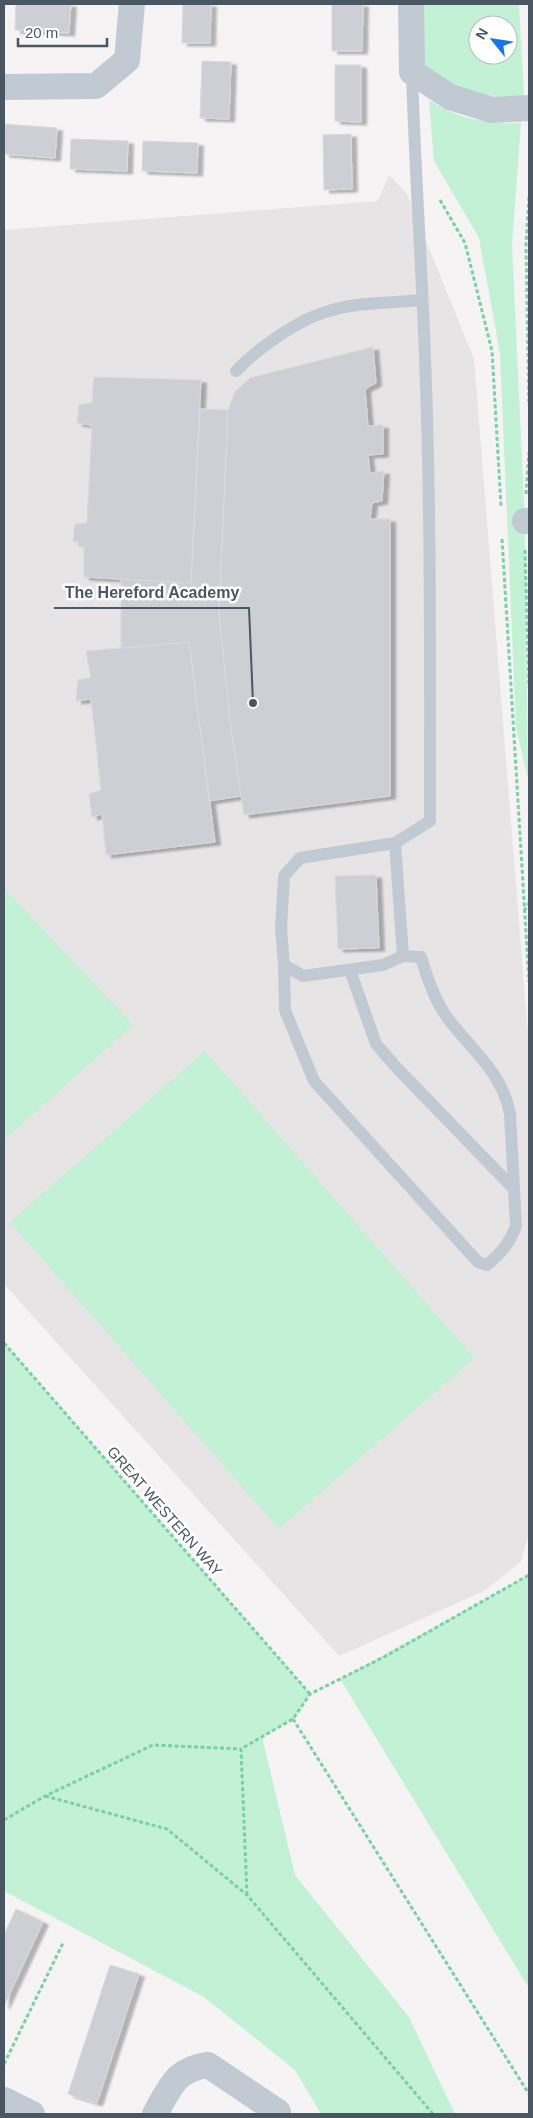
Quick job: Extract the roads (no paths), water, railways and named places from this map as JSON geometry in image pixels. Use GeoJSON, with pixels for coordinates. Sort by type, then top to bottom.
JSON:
{"type":"FeatureCollection","features":[{"type":"Feature","properties":{"kind":"street"},"geometry":{"type":"LineString","coordinates":[[4,87],[96,86],[127,60],[132,4]]}},
{"type":"Feature","properties":{"kind":"street"},"geometry":{"type":"LineString","coordinates":[[411,4],[412,72],[450,97],[492,110],[529,108]]}},
{"type":"Feature","properties":{"kind":"street"},"geometry":{"type":"LineString","coordinates":[[155,2114],[176,2077],[193,2067],[208,2065],[278,2112]]}},
{"type":"Feature","properties":{"kind":"street"},"geometry":{"type":"LineString","coordinates":[[4,2100],[32,2114]]}},
{"type":"Feature","properties":{"kind":"lane"},"geometry":{"type":"LineString","coordinates":[[284,965],[302,976],[383,965],[403,956],[421,957],[434,994],[447,1018],[497,1077],[507,1097],[510,1114],[516,1226],[511,1240],[501,1254],[487,1266],[478,1262],[314,1081],[286,1010],[281,928],[284,876],[300,858],[395,843],[430,821],[429,513],[412,72]]}},
{"type":"Feature","properties":{"kind":"lane"},"geometry":{"type":"LineString","coordinates":[[236,371],[246,360],[313,316],[344,307],[421,300]]}},
{"type":"Feature","properties":{"kind":"lane"},"geometry":{"type":"LineString","coordinates":[[395,843],[403,956]]}},
{"type":"Feature","properties":{"kind":"lane"},"geometry":{"type":"LineString","coordinates":[[350,970],[376,1044],[514,1189]]}},
{"type":"Feature","properties":{"kind":"place","name":"The Hereford Academy"},"geometry":{"type":"Point","coordinates":[253,703]}}]}
